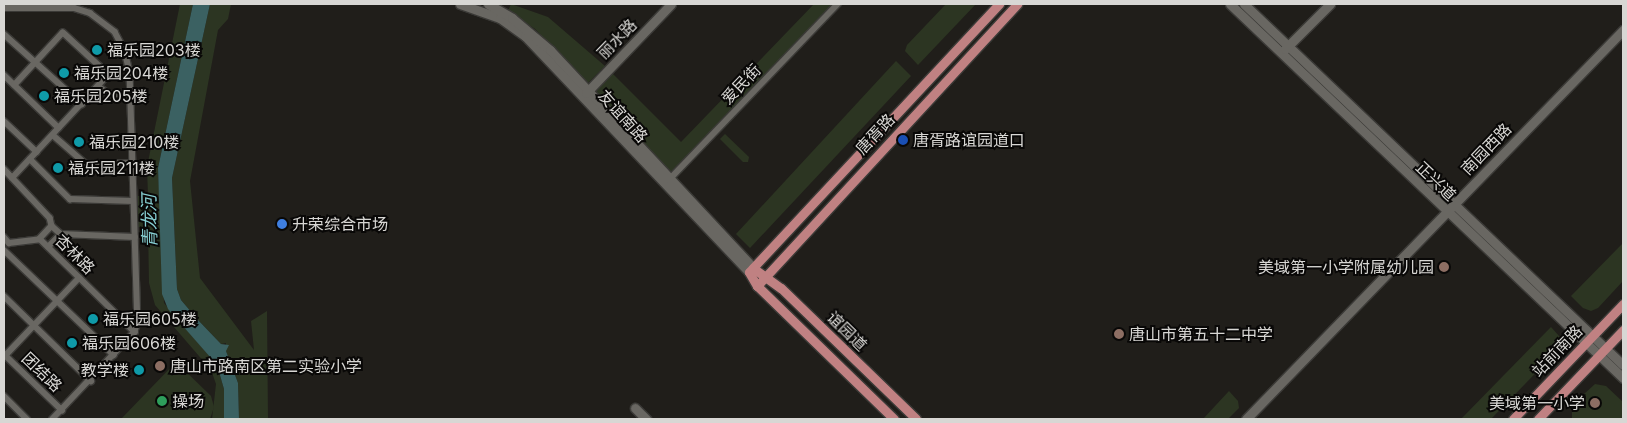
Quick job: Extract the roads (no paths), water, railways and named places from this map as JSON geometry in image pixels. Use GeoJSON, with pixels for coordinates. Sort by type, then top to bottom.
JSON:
{"type":"FeatureCollection","features":[{"type":"Feature","properties":{"kind":"main road","name":"友谊南路"},"geometry":{"type":"LineString","coordinates":[[460,4],[489,7],[525,36],[586,92],[667,182],[751,270]]}},
{"type":"Feature","properties":{"kind":"main road","name":"丽水路"},"geometry":{"type":"LineString","coordinates":[[586,92],[671,4]]}},
{"type":"Feature","properties":{"kind":"main road","name":"唐胥路"},"geometry":{"type":"LineString","coordinates":[[751,270],[998,4]]}},
{"type":"Feature","properties":{"kind":"main road","name":"唐胥路"},"geometry":{"type":"LineString","coordinates":[[756,286],[1017,4]]}},
{"type":"Feature","properties":{"kind":"main road","name":"正兴道"},"geometry":{"type":"LineString","coordinates":[[1230,4],[1285,49]]}},
{"type":"Feature","properties":{"kind":"main road","name":"正兴道"},"geometry":{"type":"LineString","coordinates":[[1244,4],[1285,49],[1450,209],[1589,340],[1623,365]]}},
{"type":"Feature","properties":{"kind":"main road"},"geometry":{"type":"LineString","coordinates":[[1285,49],[1330,4]]}},
{"type":"Feature","properties":{"kind":"main road","name":"南园西路"},"geometry":{"type":"LineString","coordinates":[[1246,419],[1623,30]]}},
{"type":"Feature","properties":{"kind":"main road","name":"谊园道"},"geometry":{"type":"LineString","coordinates":[[751,270],[781,288],[916,419]]}},
{"type":"Feature","properties":{"kind":"main road","name":"谊园道"},"geometry":{"type":"LineString","coordinates":[[751,270],[756,286],[894,419]]}},
{"type":"Feature","properties":{"kind":"main road","name":"站前南路"},"geometry":{"type":"LineString","coordinates":[[1512,419],[1623,304]]}},
{"type":"Feature","properties":{"kind":"main road","name":"站前南路"},"geometry":{"type":"LineString","coordinates":[[1538,419],[1623,330]]}},
{"type":"Feature","properties":{"kind":"main road","name":"正兴道"},"geometry":{"type":"LineString","coordinates":[[1603,352],[1623,378]]}},
{"type":"Feature","properties":{"kind":"main road"},"geometry":{"type":"LineString","coordinates":[[635,408],[646,419]]}},
{"type":"Feature","properties":{"kind":"street","name":"爱民街"},"geometry":{"type":"LineString","coordinates":[[667,182],[838,4]]}},
{"type":"Feature","properties":{"kind":"street"},"geometry":{"type":"LineString","coordinates":[[4,8],[74,8],[104,21],[125,51],[130,94],[138,322],[135,332],[91,381],[53,419]]}},
{"type":"Feature","properties":{"kind":"street"},"geometry":{"type":"LineString","coordinates":[[12,178],[105,78],[102,69],[63,32],[15,85]]}},
{"type":"Feature","properties":{"kind":"street"},"geometry":{"type":"LineString","coordinates":[[4,34],[82,104]]}},
{"type":"Feature","properties":{"kind":"street"},"geometry":{"type":"LineString","coordinates":[[4,75],[59,128]]}},
{"type":"Feature","properties":{"kind":"street"},"geometry":{"type":"LineString","coordinates":[[98,86],[109,94],[130,94]]}},
{"type":"Feature","properties":{"kind":"street"},"geometry":{"type":"LineString","coordinates":[[4,122],[37,152]]}},
{"type":"Feature","properties":{"kind":"street"},"geometry":{"type":"LineString","coordinates":[[53,135],[86,164],[132,163]]}},
{"type":"Feature","properties":{"kind":"street"},"geometry":{"type":"LineString","coordinates":[[30,159],[70,199],[133,201]]}},
{"type":"Feature","properties":{"kind":"street","name":"杏林路"},"geometry":{"type":"LineString","coordinates":[[4,169],[45,210],[52,226],[40,239],[135,332]]}},
{"type":"Feature","properties":{"kind":"street"},"geometry":{"type":"LineString","coordinates":[[52,226],[61,234],[135,237]]}},
{"type":"Feature","properties":{"kind":"street"},"geometry":{"type":"LineString","coordinates":[[48,247],[61,234]]}},
{"type":"Feature","properties":{"kind":"street"},"geometry":{"type":"LineString","coordinates":[[4,237],[10,243]]}},
{"type":"Feature","properties":{"kind":"street"},"geometry":{"type":"LineString","coordinates":[[40,239],[10,243],[4,250],[114,355]]}},
{"type":"Feature","properties":{"kind":"street"},"geometry":{"type":"LineString","coordinates":[[4,356],[79,278]]}},
{"type":"Feature","properties":{"kind":"street"},"geometry":{"type":"LineString","coordinates":[[4,296],[91,381]]}},
{"type":"Feature","properties":{"kind":"street","name":"团结路"},"geometry":{"type":"LineString","coordinates":[[4,356],[62,410]]}},
{"type":"Feature","properties":{"kind":"street"},"geometry":{"type":"LineString","coordinates":[[4,396],[28,419]]}},
{"type":"Feature","properties":{"kind":"water"},"geometry":{"type":"Polygon","coordinates":[[[193,4],[210,4],[172,178],[177,289],[181,300],[198,320],[221,344],[229,345],[226,351],[238,383],[239,419],[224,419],[224,389],[217,365],[168,309],[162,294],[158,168],[193,4]]]}},
{"type":"Feature","properties":{"kind":"place","name":"福乐园203楼"},"geometry":{"type":"Point","coordinates":[97,50]}},
{"type":"Feature","properties":{"kind":"place","name":"福乐园204楼"},"geometry":{"type":"Point","coordinates":[64,73]}},
{"type":"Feature","properties":{"kind":"place","name":"福乐园205楼"},"geometry":{"type":"Point","coordinates":[44,96]}},
{"type":"Feature","properties":{"kind":"place","name":"唐胥路谊园道口"},"geometry":{"type":"Point","coordinates":[903,140]}},
{"type":"Feature","properties":{"kind":"place","name":"福乐园210楼"},"geometry":{"type":"Point","coordinates":[79,142]}},
{"type":"Feature","properties":{"kind":"place","name":"福乐园211楼"},"geometry":{"type":"Point","coordinates":[58,168]}},
{"type":"Feature","properties":{"kind":"place","name":"升荣综合市场"},"geometry":{"type":"Point","coordinates":[282,224]}},
{"type":"Feature","properties":{"kind":"place","name":"美域第一小学附属幼儿园"},"geometry":{"type":"Point","coordinates":[1444,267]}},
{"type":"Feature","properties":{"kind":"place","name":"福乐园605楼"},"geometry":{"type":"Point","coordinates":[93,319]}},
{"type":"Feature","properties":{"kind":"place","name":"唐山市第五十二中学"},"geometry":{"type":"Point","coordinates":[1119,334]}},
{"type":"Feature","properties":{"kind":"place","name":"福乐园606楼"},"geometry":{"type":"Point","coordinates":[72,343]}},
{"type":"Feature","properties":{"kind":"place","name":"唐山市路南区第二实验小学"},"geometry":{"type":"Point","coordinates":[160,366]}},
{"type":"Feature","properties":{"kind":"place","name":"教学楼"},"geometry":{"type":"Point","coordinates":[139,370]}},
{"type":"Feature","properties":{"kind":"place","name":"操场"},"geometry":{"type":"Point","coordinates":[162,401]}},
{"type":"Feature","properties":{"kind":"place","name":"美域第一小学"},"geometry":{"type":"Point","coordinates":[1595,403]}},
{"type":"Feature","properties":{"kind":"water label","name":"青龙河"},"geometry":{"type":"Point","coordinates":[150,221]}}]}
